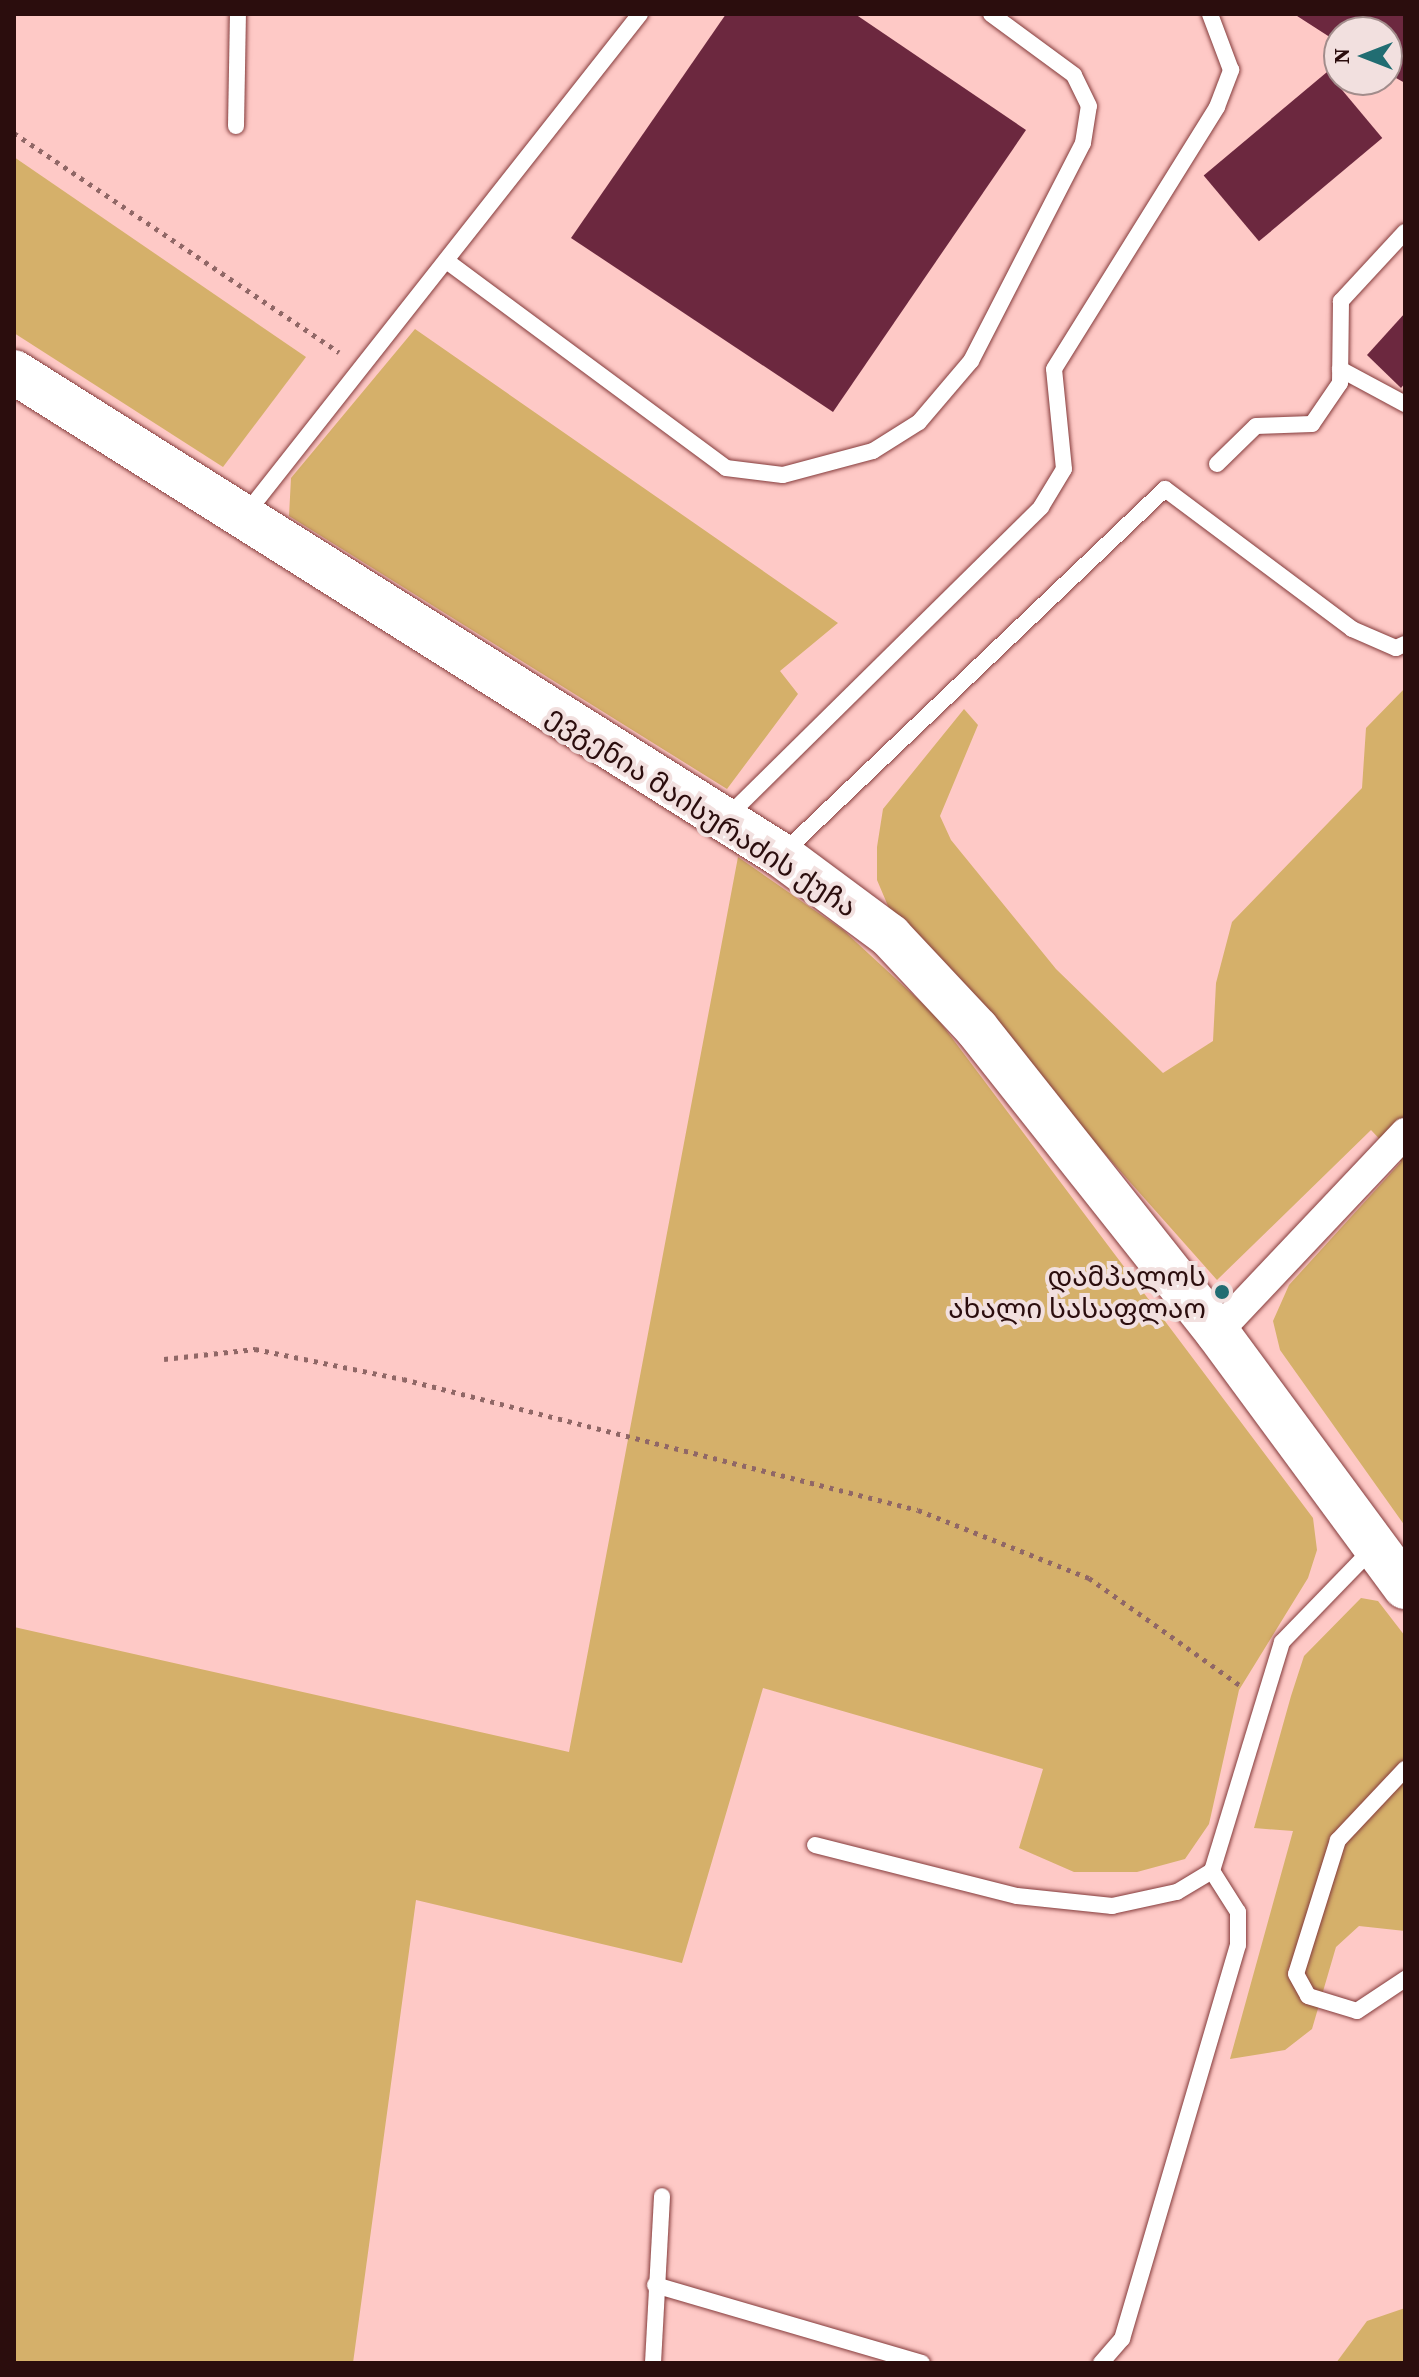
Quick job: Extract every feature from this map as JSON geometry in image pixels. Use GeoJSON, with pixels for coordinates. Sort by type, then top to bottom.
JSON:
{"type":"FeatureCollection","features":[{"type":"Feature","properties":{"kind":"street","name":"ევგენია მაისურაძის ქუჩა"},"geometry":{"type":"LineString","coordinates":[[14,372],[242,519],[781,855],[890,936],[977,1029],[1217,1332],[1405,1587]]}},
{"type":"Feature","properties":{"kind":"street"},"geometry":{"type":"LineString","coordinates":[[1217,1332],[1405,1133]]}},
{"type":"Feature","properties":{"kind":"lane"},"geometry":{"type":"LineString","coordinates":[[236,126],[238,14]]}},
{"type":"Feature","properties":{"kind":"lane"},"geometry":{"type":"LineString","coordinates":[[242,519],[448,262],[640,14]]}},
{"type":"Feature","properties":{"kind":"lane"},"geometry":{"type":"LineString","coordinates":[[448,262],[726,468],[783,475],[873,451],[919,422],[971,361],[1083,143],[1089,106],[1074,75],[991,14]]}},
{"type":"Feature","properties":{"kind":"lane"},"geometry":{"type":"LineString","coordinates":[[724,820],[1041,507],[1064,469],[1054,369],[1217,107],[1231,70],[1228,44],[1210,14]]}},
{"type":"Feature","properties":{"kind":"lane"},"geometry":{"type":"LineString","coordinates":[[1217,464],[1256,426],[1312,424],[1340,383],[1341,301],[1405,232]]}},
{"type":"Feature","properties":{"kind":"lane"},"geometry":{"type":"LineString","coordinates":[[1340,369],[1405,404]]}},
{"type":"Feature","properties":{"kind":"lane"},"geometry":{"type":"LineString","coordinates":[[781,855],[1165,489],[1352,629],[1396,648],[1405,644]]}},
{"type":"Feature","properties":{"kind":"lane"},"geometry":{"type":"LineString","coordinates":[[815,1845],[1017,1896],[1112,1906],[1177,1892],[1212,1871],[1261,1700],[1282,1642],[1375,1546]]}},
{"type":"Feature","properties":{"kind":"lane"},"geometry":{"type":"LineString","coordinates":[[1405,1769],[1338,1840],[1296,1974],[1308,1996],[1357,2011],[1405,1979]]}},
{"type":"Feature","properties":{"kind":"lane"},"geometry":{"type":"LineString","coordinates":[[1101,2363],[1122,2339],[1238,1945],[1238,1912],[1212,1871]]}},
{"type":"Feature","properties":{"kind":"lane"},"geometry":{"type":"LineString","coordinates":[[653,2363],[662,2196]]}},
{"type":"Feature","properties":{"kind":"lane"},"geometry":{"type":"LineString","coordinates":[[655,2285],[879,2357],[922,2363]]}},
{"type":"Feature","properties":{"kind":"path"},"geometry":{"type":"LineString","coordinates":[[14,133],[363,368]]}},
{"type":"Feature","properties":{"kind":"path"},"geometry":{"type":"LineString","coordinates":[[164,1359],[270,1352],[918,1510],[1089,1578],[1261,1700]]}},
{"type":"Feature","properties":{"kind":"shaded area"},"geometry":{"type":"Polygon","coordinates":[[[14,157],[306,357],[223,467],[14,333],[14,157]]]}},
{"type":"Feature","properties":{"kind":"shaded area"},"geometry":{"type":"Polygon","coordinates":[[[415,329],[838,623],[780,671],[798,694],[727,789],[289,516],[291,478],[415,329]]]}},
{"type":"Feature","properties":{"kind":"shaded area"},"geometry":{"type":"Polygon","coordinates":[[[1405,688],[1405,1526],[1280,1350],[1273,1321],[1289,1285],[1401,1162],[1371,1130],[1217,1280],[891,913],[877,880],[877,847],[883,809],[964,709],[978,725],[940,816],[951,840],[1056,969],[1163,1073],[1213,1041],[1216,983],[1232,922],[1362,788],[1366,728],[1405,688]]]}},
{"type":"Feature","properties":{"kind":"shaded area"},"geometry":{"type":"Polygon","coordinates":[[[738,857],[843,930],[934,1014],[1313,1518],[1317,1550],[1308,1578],[1239,1690],[1209,1824],[1185,1859],[1137,1872],[1074,1872],[1019,1848],[1043,1769],[763,1688],[682,1963],[416,1900],[353,2363],[14,2363],[14,1627],[569,1752],[738,857]]]}},
{"type":"Feature","properties":{"kind":"shaded area"},"geometry":{"type":"Polygon","coordinates":[[[1361,1598],[1378,1601],[1405,1636],[1405,1931],[1359,1926],[1336,1947],[1312,2029],[1285,2050],[1230,2059],[1293,1831],[1254,1828],[1291,1696],[1304,1656],[1361,1598]]]}},
{"type":"Feature","properties":{"kind":"shaded area"},"geometry":{"type":"Polygon","coordinates":[[[1405,2308],[1405,2363],[1336,2363],[1367,2321],[1405,2308]]]}},
{"type":"Feature","properties":{"kind":"building"},"geometry":{"type":"Polygon","coordinates":[[[726,14],[855,14],[1026,130],[833,412],[571,238],[726,14]]]}},
{"type":"Feature","properties":{"kind":"building"},"geometry":{"type":"Polygon","coordinates":[[[1294,14],[1405,14],[1405,83],[1403,16],[1323,16],[1323,33],[1294,14]]]}},
{"type":"Feature","properties":{"kind":"building"},"geometry":{"type":"Polygon","coordinates":[[[1323,75],[1323,96],[1347,96],[1382,138],[1259,241],[1204,175],[1323,75]]]}},
{"type":"Feature","properties":{"kind":"building"},"geometry":{"type":"Polygon","coordinates":[[[1405,313],[1405,383],[1401,388],[1367,355],[1405,313]]]}},
{"type":"Feature","properties":{"kind":"place","name":"დამპალოს ახალი სასაფლაო"},"geometry":{"type":"Point","coordinates":[1222,1292]}}]}
